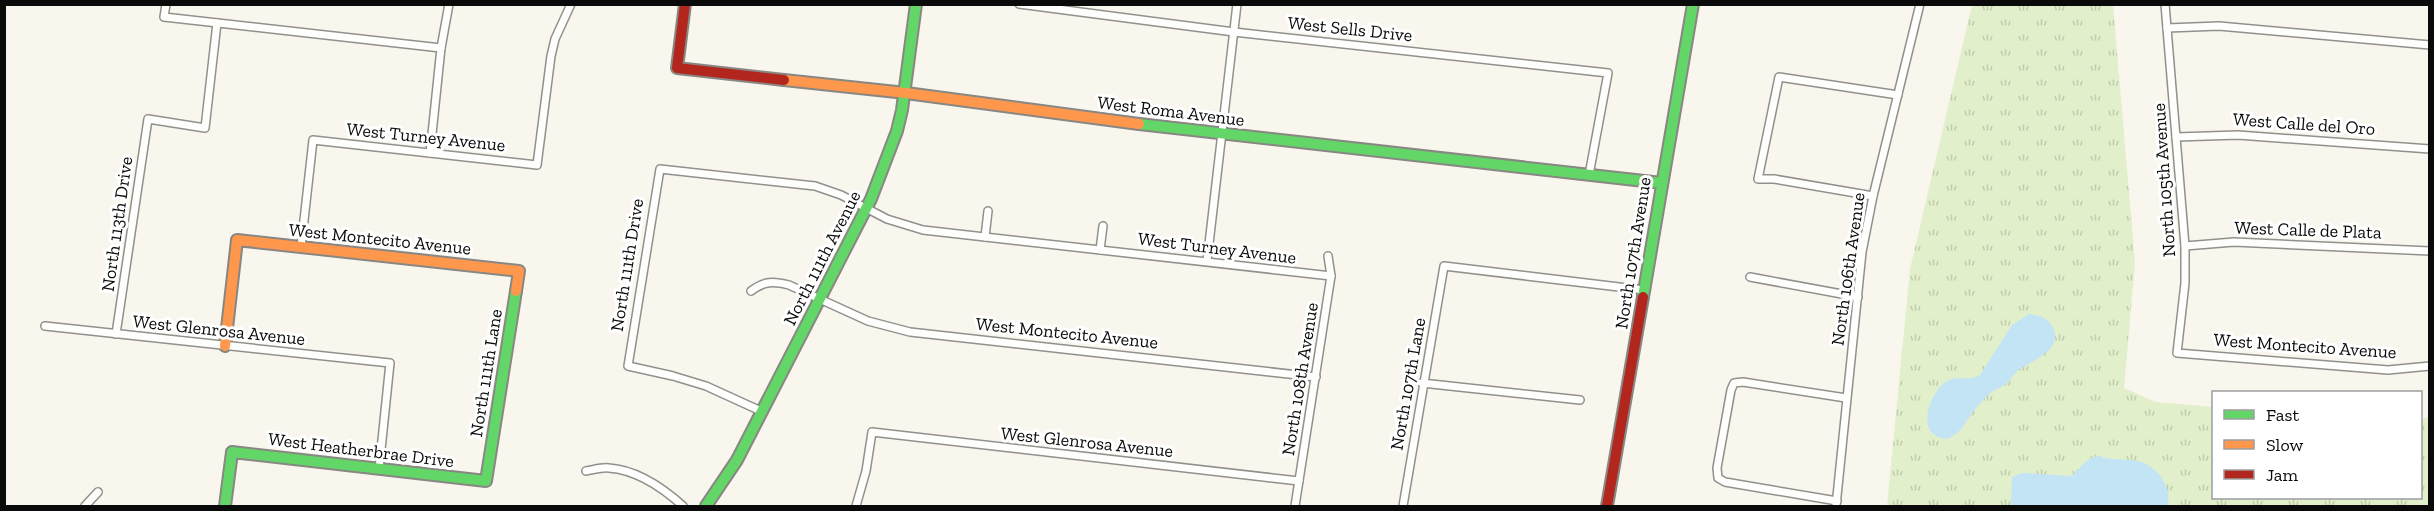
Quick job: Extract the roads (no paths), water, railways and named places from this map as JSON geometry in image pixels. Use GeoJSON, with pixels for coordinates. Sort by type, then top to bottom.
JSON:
{"type":"FeatureCollection","features":[{"type":"Feature","properties":{"kind":"street"},"geometry":{"type":"LineString","coordinates":[[166,4],[164,17],[441,48]]}},
{"type":"Feature","properties":{"kind":"street"},"geometry":{"type":"LineString","coordinates":[[430,153],[441,48],[449,4]]}},
{"type":"Feature","properties":{"kind":"street","name":"West Turney Avenue"},"geometry":{"type":"LineString","coordinates":[[301,247],[313,140],[537,165],[551,56],[555,39],[571,4]]}},
{"type":"Feature","properties":{"kind":"street","name":"West Roma Avenue"},"geometry":{"type":"LineString","coordinates":[[685,4],[677,68],[906,93],[1222,135],[1662,183]]}},
{"type":"Feature","properties":{"kind":"street","name":"North 111th Avenue"},"geometry":{"type":"LineString","coordinates":[[706,507],[737,460],[867,207],[897,131],[906,93],[916,4]]}},
{"type":"Feature","properties":{"kind":"street","name":"West Sells Drive"},"geometry":{"type":"LineString","coordinates":[[1019,4],[1234,32],[1608,73],[1589,175]]}},
{"type":"Feature","properties":{"kind":"street"},"geometry":{"type":"LineString","coordinates":[[1207,261],[1237,4]]}},
{"type":"Feature","properties":{"kind":"street","name":"North 107th Avenue"},"geometry":{"type":"LineString","coordinates":[[1607,507],[1693,4]]}},
{"type":"Feature","properties":{"kind":"street","name":"North 106th Avenue"},"geometry":{"type":"LineString","coordinates":[[1836,504],[1862,252],[1873,196],[1920,4]]}},
{"type":"Feature","properties":{"kind":"street","name":"North 105th Avenue"},"geometry":{"type":"LineString","coordinates":[[2165,4],[2185,246],[2185,283],[2177,353]]}},
{"type":"Feature","properties":{"kind":"street","name":"North 113th Drive"},"geometry":{"type":"LineString","coordinates":[[116,334],[148,119],[205,128],[217,23]]}},
{"type":"Feature","properties":{"kind":"street"},"geometry":{"type":"LineString","coordinates":[[2167,28],[2219,26],[2430,45]]}},
{"type":"Feature","properties":{"kind":"street"},"geometry":{"type":"LineString","coordinates":[[1873,196],[1774,179],[1758,179],[1779,76],[1898,95]]}},
{"type":"Feature","properties":{"kind":"street","name":"West Calle del Oro"},"geometry":{"type":"LineString","coordinates":[[2176,137],[2229,134],[2430,149]]}},
{"type":"Feature","properties":{"kind":"street","name":"West Turney Avenue"},"geometry":{"type":"LineString","coordinates":[[660,169],[815,186],[841,195],[888,219],[923,230],[1331,276]]}},
{"type":"Feature","properties":{"kind":"street","name":"North 111th Drive"},"geometry":{"type":"LineString","coordinates":[[660,169],[627,366],[706,386],[762,412]]}},
{"type":"Feature","properties":{"kind":"street"},"geometry":{"type":"LineString","coordinates":[[985,237],[988,212]]}},
{"type":"Feature","properties":{"kind":"street"},"geometry":{"type":"LineString","coordinates":[[1100,250],[1103,226]]}},
{"type":"Feature","properties":{"kind":"street","name":"West Montecito Avenue"},"geometry":{"type":"LineString","coordinates":[[225,346],[237,240],[519,271]]}},
{"type":"Feature","properties":{"kind":"street","name":"West Calle de Plata"},"geometry":{"type":"LineString","coordinates":[[2185,246],[2235,242],[2430,251]]}},
{"type":"Feature","properties":{"kind":"street","name":"North 108th Avenue"},"geometry":{"type":"LineString","coordinates":[[1295,507],[1331,276],[1328,256]]}},
{"type":"Feature","properties":{"kind":"street","name":"North 107th Lane"},"geometry":{"type":"LineString","coordinates":[[1403,507],[1422,383],[1444,266],[1644,290]]}},
{"type":"Feature","properties":{"kind":"street","name":"North 111th Lane"},"geometry":{"type":"LineString","coordinates":[[486,481],[519,271]]}},
{"type":"Feature","properties":{"kind":"street"},"geometry":{"type":"LineString","coordinates":[[1750,277],[1858,297]]}},
{"type":"Feature","properties":{"kind":"street","name":"West Montecito Avenue"},"geometry":{"type":"LineString","coordinates":[[751,291],[761,283],[776,282],[868,321],[909,332],[1316,378]]}},
{"type":"Feature","properties":{"kind":"street","name":"West Glenrosa Avenue"},"geometry":{"type":"LineString","coordinates":[[45,326],[390,363],[378,469]]}},
{"type":"Feature","properties":{"kind":"street","name":"West Montecito Avenue"},"geometry":{"type":"LineString","coordinates":[[2177,353],[2378,370],[2430,366]]}},
{"type":"Feature","properties":{"kind":"street"},"geometry":{"type":"LineString","coordinates":[[1836,504],[1725,482],[1718,478],[1717,468],[1734,383],[1743,382],[1846,398]]}},
{"type":"Feature","properties":{"kind":"street"},"geometry":{"type":"LineString","coordinates":[[1422,383],[1580,400]]}},
{"type":"Feature","properties":{"kind":"street","name":"West Glenrosa Avenue"},"geometry":{"type":"LineString","coordinates":[[856,507],[866,471],[872,432],[1299,481]]}},
{"type":"Feature","properties":{"kind":"street","name":"West Heatherbrae Drive"},"geometry":{"type":"LineString","coordinates":[[225,507],[232,452],[486,481]]}},
{"type":"Feature","properties":{"kind":"street"},"geometry":{"type":"LineString","coordinates":[[586,471],[609,468],[638,476],[656,484],[683,507]]}},
{"type":"Feature","properties":{"kind":"street"},"geometry":{"type":"LineString","coordinates":[[85,507],[98,492]]}},
{"type":"Feature","properties":{"kind":"water"},"geometry":{"type":"Polygon","coordinates":[[[2029,314],[2045,319],[2052,326],[2055,341],[2051,347],[2039,358],[2018,370],[2006,384],[1988,395],[1957,433],[1948,439],[1937,437],[1931,431],[1928,423],[1930,404],[1934,395],[1951,379],[1972,378],[1980,375],[2012,325],[2029,314]]]}},
{"type":"Feature","properties":{"kind":"water"},"geometry":{"type":"Polygon","coordinates":[[[2099,456],[2137,461],[2151,467],[2166,485],[2167,506],[2011,506],[2012,477],[2023,473],[2071,476],[2086,461],[2099,456]]]}}]}
